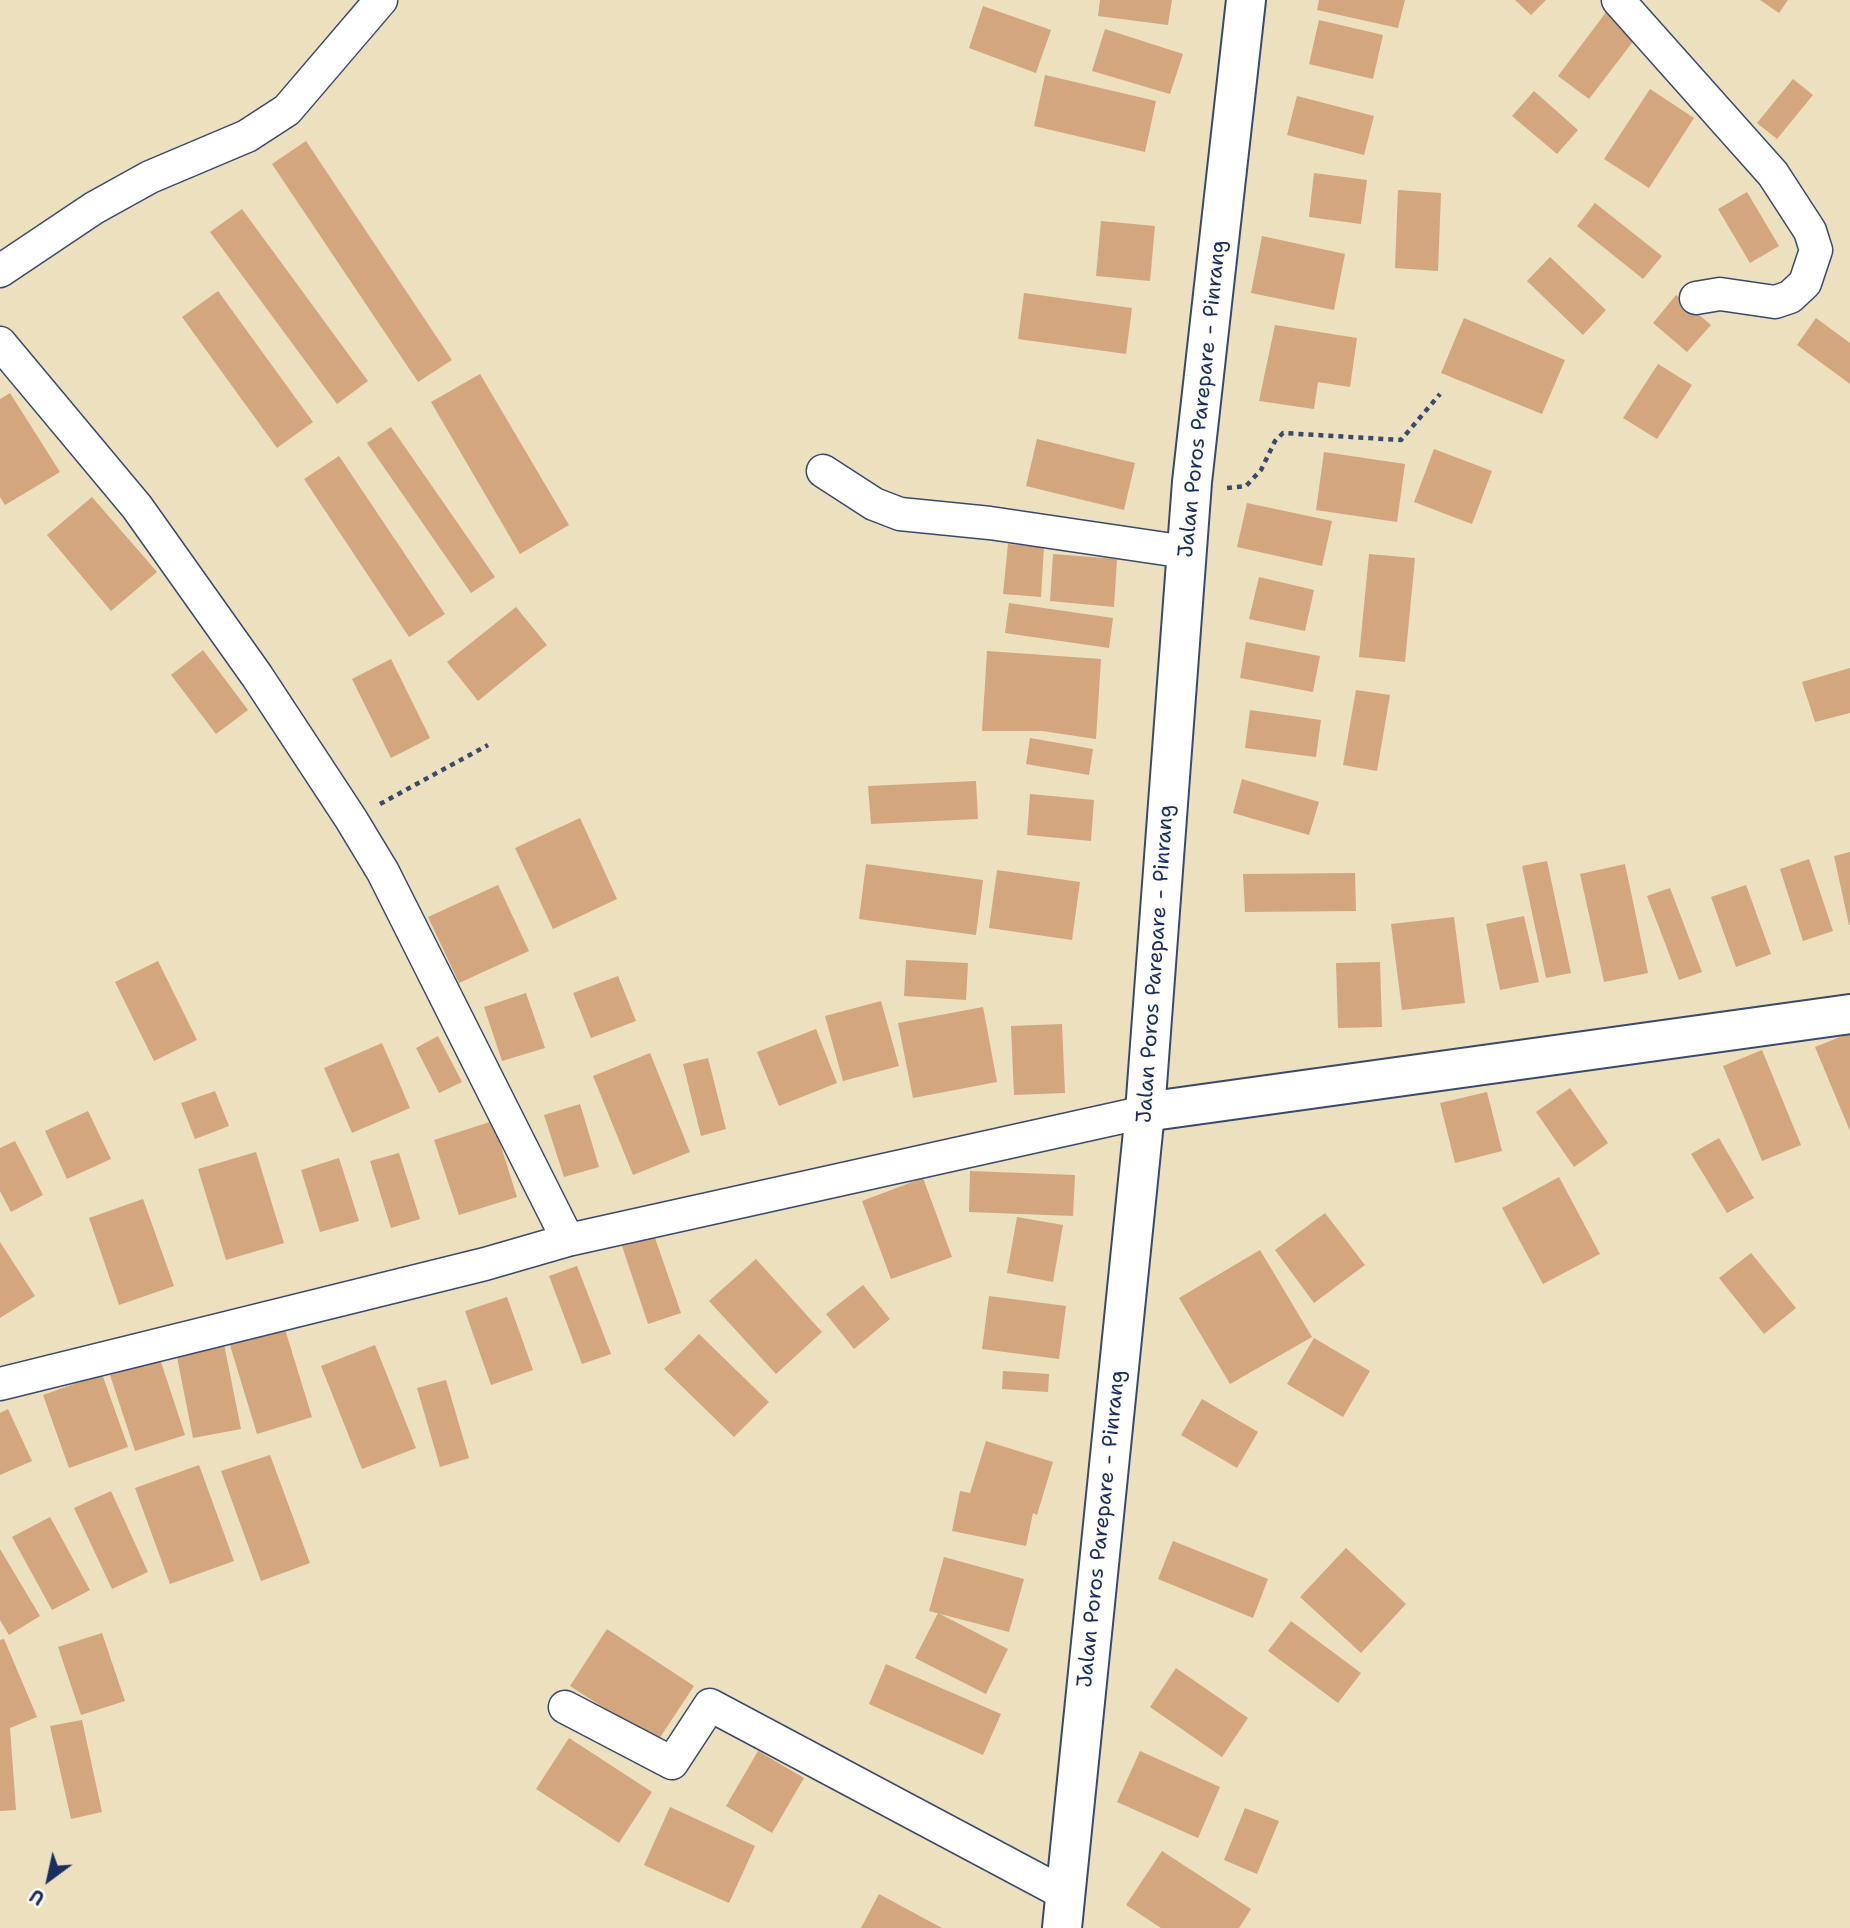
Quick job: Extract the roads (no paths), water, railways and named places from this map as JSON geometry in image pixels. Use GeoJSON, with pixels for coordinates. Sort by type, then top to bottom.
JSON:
{"type":"FeatureCollection","features":[{"type":"Feature","properties":{"kind":"main road","name":"Jalan Poros Parepare - Pinrang"},"geometry":{"type":"LineString","coordinates":[[1064,1911],[1145,1112],[1192,482],[1246,0]]}},
{"type":"Feature","properties":{"kind":"main road"},"geometry":{"type":"LineString","coordinates":[[1145,1112],[1850,1014]]}},
{"type":"Feature","properties":{"kind":"street"},"geometry":{"type":"LineString","coordinates":[[0,271],[105,202],[150,177],[247,136],[287,110],[381,0]]}},
{"type":"Feature","properties":{"kind":"street"},"geometry":{"type":"LineString","coordinates":[[1618,0],[1773,174],[1810,231],[1816,250],[1805,283],[1782,300],[1775,302],[1720,294],[1696,298]]}},
{"type":"Feature","properties":{"kind":"street"},"geometry":{"type":"LineString","coordinates":[[0,343],[137,508],[257,676],[351,819],[383,872],[568,1240]]}},
{"type":"Feature","properties":{"kind":"street"},"geometry":{"type":"LineString","coordinates":[[823,471],[874,504],[900,514],[990,523],[1186,552]]}},
{"type":"Feature","properties":{"kind":"street"},"geometry":{"type":"LineString","coordinates":[[0,1384],[485,1265],[568,1240],[1145,1112]]}},
{"type":"Feature","properties":{"kind":"street"},"geometry":{"type":"LineString","coordinates":[[565,1707],[672,1763],[710,1705],[1064,1911]]}}]}
